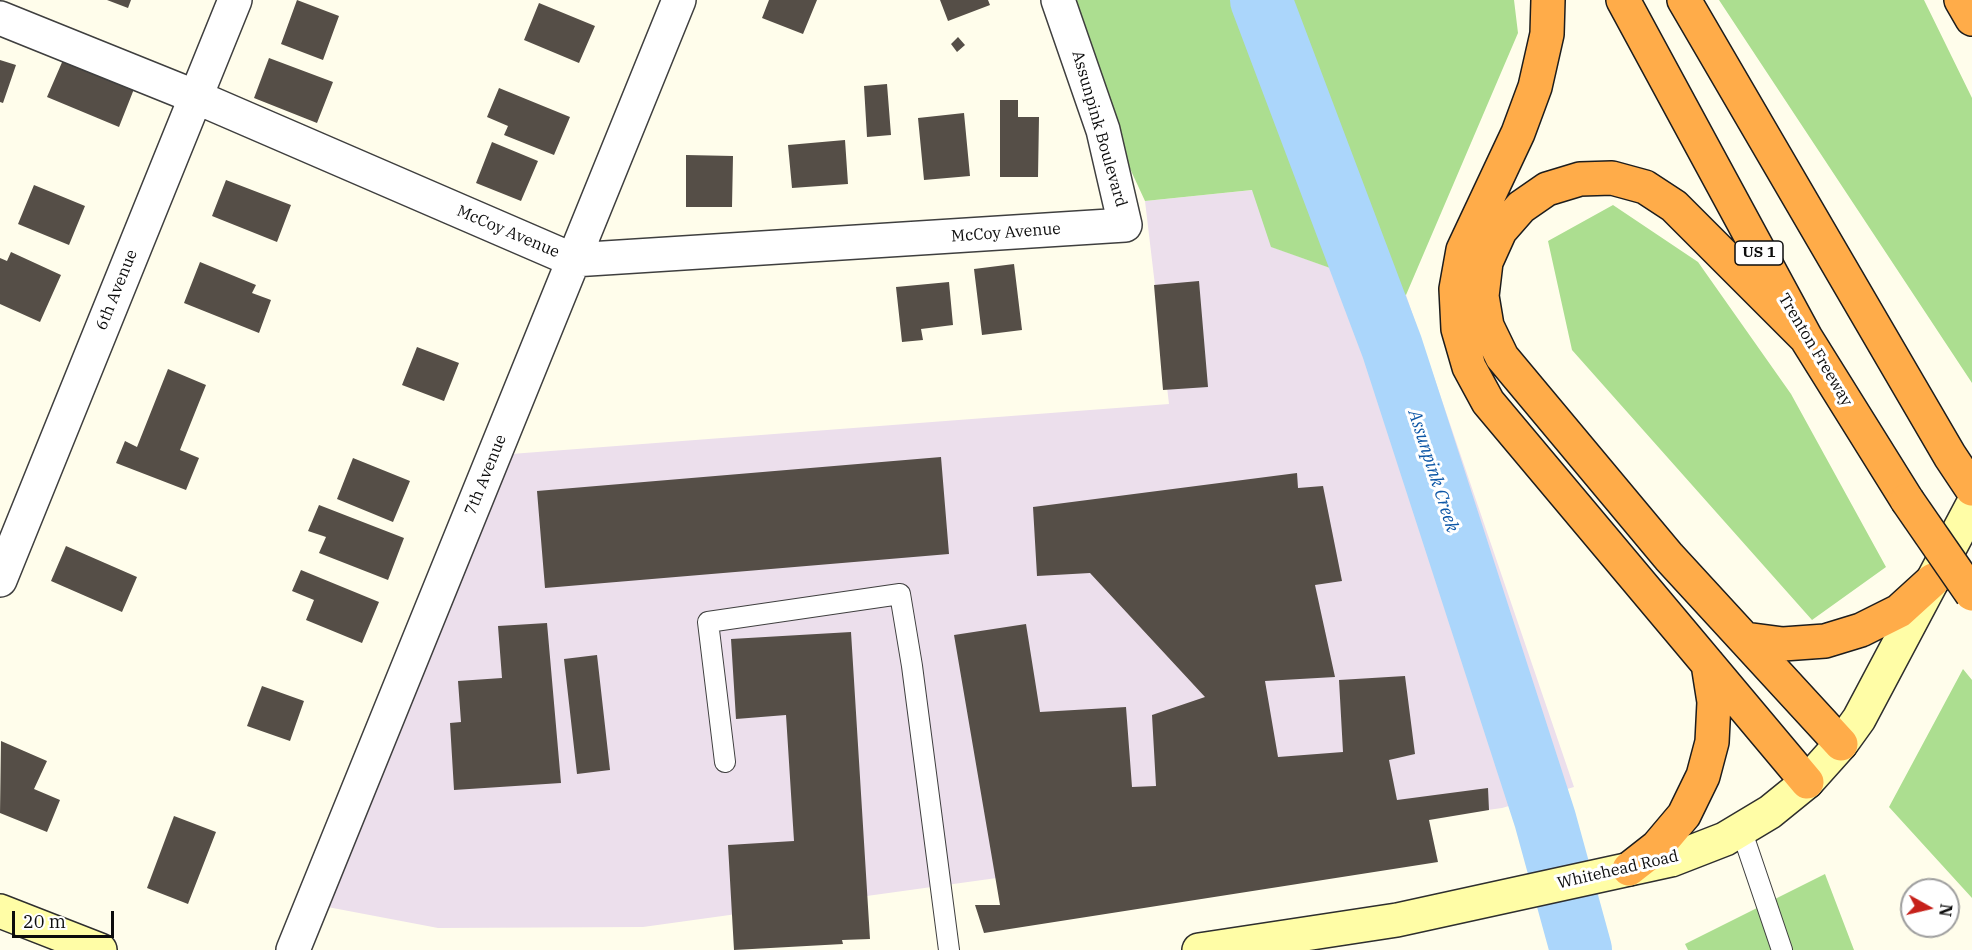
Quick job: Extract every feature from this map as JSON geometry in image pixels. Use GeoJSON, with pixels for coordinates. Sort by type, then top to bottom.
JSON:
{"type":"FeatureCollection","features":[{"type":"Feature","properties":{"kind":"highway"},"geometry":{"type":"LineString","coordinates":[[1548,0],[1547,33],[1535,87],[1518,133],[1463,250],[1456,289],[1458,329],[1469,367],[1488,402],[1807,782]]}},
{"type":"Feature","properties":{"kind":"highway","name":"Trenton Freeway"},"geometry":{"type":"LineString","coordinates":[[1623,0],[1806,338],[1906,500],[1972,594]]}},
{"type":"Feature","properties":{"kind":"highway"},"geometry":{"type":"LineString","coordinates":[[1684,0],[1950,456],[1972,489]]}},
{"type":"Feature","properties":{"kind":"highway"},"geometry":{"type":"LineString","coordinates":[[1696,0],[1728,76]]}},
{"type":"Feature","properties":{"kind":"highway"},"geometry":{"type":"LineString","coordinates":[[1961,0],[1972,19]]}},
{"type":"Feature","properties":{"kind":"highway"},"geometry":{"type":"LineString","coordinates":[[1806,338],[1674,206],[1645,188],[1612,178],[1580,179],[1547,189],[1521,207],[1500,231],[1486,262],[1482,296],[1487,326],[1502,357],[1669,557],[1841,744]]}},
{"type":"Feature","properties":{"kind":"highway"},"geometry":{"type":"LineString","coordinates":[[1744,639],[1783,644],[1825,641],[1862,630],[1899,611],[1933,580]]}},
{"type":"Feature","properties":{"kind":"highway"},"geometry":{"type":"LineString","coordinates":[[1622,871],[1657,847],[1684,815],[1703,776],[1712,742],[1714,702],[1708,663]]}},
{"type":"Feature","properties":{"kind":"main road","name":"Whitehead Road"},"geometry":{"type":"LineString","coordinates":[[1199,950],[1259,946],[1397,920],[1671,860],[1725,839],[1770,812],[1807,782],[1841,744],[1859,719],[1972,506]]}},
{"type":"Feature","properties":{"kind":"main road"},"geometry":{"type":"LineString","coordinates":[[0,911],[99,950]]}},
{"type":"Feature","properties":{"kind":"main road"},"geometry":{"type":"LineString","coordinates":[[1365,950],[1397,920]]}},
{"type":"Feature","properties":{"kind":"street","name":"6th Avenue"},"geometry":{"type":"LineString","coordinates":[[0,580],[235,0]]}},
{"type":"Feature","properties":{"kind":"street","name":"7th Avenue"},"geometry":{"type":"LineString","coordinates":[[293,950],[679,0]]}},
{"type":"Feature","properties":{"kind":"street","name":"Assunpink Boulevard"},"geometry":{"type":"LineString","coordinates":[[1058,0],[1103,130],[1125,225]]}},
{"type":"Feature","properties":{"kind":"street","name":"McCoy Avenue"},"geometry":{"type":"LineString","coordinates":[[0,18],[196,97],[573,260],[1125,225]]}},
{"type":"Feature","properties":{"kind":"lane"},"geometry":{"type":"LineString","coordinates":[[725,762],[708,622],[900,594],[912,666],[949,950]]}},
{"type":"Feature","properties":{"kind":"lane"},"geometry":{"type":"LineString","coordinates":[[1741,829],[1782,950]]}},
{"type":"Feature","properties":{"kind":"shaded area"},"geometry":{"type":"Polygon","coordinates":[[[1253,190],[1272,247],[1406,295],[1574,787],[1502,808],[643,927],[438,928],[317,905],[498,455],[1169,404],[1145,201],[1253,190]]]}},
{"type":"Feature","properties":{"kind":"green space"},"geometry":{"type":"Polygon","coordinates":[[[1052,0],[1514,0],[1518,33],[1406,295],[1271,247],[1252,190],[1145,201],[1052,0]]]}},
{"type":"Feature","properties":{"kind":"green space"},"geometry":{"type":"Polygon","coordinates":[[[1719,0],[1924,0],[1972,98],[1972,383],[1719,0]]]}},
{"type":"Feature","properties":{"kind":"green space"},"geometry":{"type":"Polygon","coordinates":[[[1613,205],[1698,262],[1791,394],[1886,567],[1812,620],[1572,350],[1548,241],[1613,205]]]}},
{"type":"Feature","properties":{"kind":"green space"},"geometry":{"type":"Polygon","coordinates":[[[1963,669],[1972,680],[1972,898],[1960,885],[1960,878],[1954,878],[1889,807],[1963,669]]]}},
{"type":"Feature","properties":{"kind":"green space"},"geometry":{"type":"Polygon","coordinates":[[[1825,874],[1854,950],[1688,950],[1685,944],[1825,874]]]}},
{"type":"Feature","properties":{"kind":"building"},"geometry":{"type":"Polygon","coordinates":[[[107,0],[131,0],[128,8],[107,0]]]}},
{"type":"Feature","properties":{"kind":"building"},"geometry":{"type":"Polygon","coordinates":[[[297,0],[339,16],[323,60],[281,44],[297,0]]]}},
{"type":"Feature","properties":{"kind":"building"},"geometry":{"type":"Polygon","coordinates":[[[769,0],[817,0],[803,34],[762,18],[769,0]]]}},
{"type":"Feature","properties":{"kind":"building"},"geometry":{"type":"Polygon","coordinates":[[[940,0],[988,0],[990,5],[948,21],[940,0]]]}},
{"type":"Feature","properties":{"kind":"building"},"geometry":{"type":"Polygon","coordinates":[[[539,3],[595,26],[579,63],[524,40],[539,3]]]}},
{"type":"Feature","properties":{"kind":"building"},"geometry":{"type":"Polygon","coordinates":[[[958,37],[965,45],[957,52],[951,44],[958,37]]]}},
{"type":"Feature","properties":{"kind":"building"},"geometry":{"type":"Polygon","coordinates":[[[269,58],[333,82],[317,123],[254,98],[269,58]]]}},
{"type":"Feature","properties":{"kind":"building"},"geometry":{"type":"Polygon","coordinates":[[[0,60],[16,65],[3,103],[0,102],[0,60]]]}},
{"type":"Feature","properties":{"kind":"building"},"geometry":{"type":"Polygon","coordinates":[[[63,60],[134,89],[119,127],[47,97],[63,60]]]}},
{"type":"Feature","properties":{"kind":"building"},"geometry":{"type":"Polygon","coordinates":[[[887,84],[891,135],[867,137],[864,86],[887,84]]]}},
{"type":"Feature","properties":{"kind":"building"},"geometry":{"type":"Polygon","coordinates":[[[499,88],[570,117],[554,155],[504,135],[508,126],[487,117],[499,88]]]}},
{"type":"Feature","properties":{"kind":"building"},"geometry":{"type":"Polygon","coordinates":[[[1000,100],[1018,100],[1018,117],[1039,117],[1038,177],[1000,177],[1000,100]]]}},
{"type":"Feature","properties":{"kind":"building"},"geometry":{"type":"Polygon","coordinates":[[[964,113],[970,176],[924,180],[918,118],[964,113]]]}},
{"type":"Feature","properties":{"kind":"building"},"geometry":{"type":"Polygon","coordinates":[[[845,140],[848,184],[792,188],[788,145],[845,140]]]}},
{"type":"Feature","properties":{"kind":"building"},"geometry":{"type":"Polygon","coordinates":[[[492,142],[538,161],[521,201],[476,183],[492,142]]]}},
{"type":"Feature","properties":{"kind":"building"},"geometry":{"type":"Polygon","coordinates":[[[686,155],[733,156],[732,207],[686,207],[686,155]]]}},
{"type":"Feature","properties":{"kind":"building"},"geometry":{"type":"Polygon","coordinates":[[[226,180],[291,205],[277,242],[212,216],[226,180]]]}},
{"type":"Feature","properties":{"kind":"building"},"geometry":{"type":"Polygon","coordinates":[[[34,185],[85,206],[69,245],[18,224],[34,185]]]}},
{"type":"Feature","properties":{"kind":"building"},"geometry":{"type":"Polygon","coordinates":[[[11,252],[61,275],[40,322],[0,304],[0,258],[7,261],[11,252]]]}},
{"type":"Feature","properties":{"kind":"building"},"geometry":{"type":"Polygon","coordinates":[[[200,262],[256,285],[252,293],[271,300],[259,333],[184,303],[200,262]]]}},
{"type":"Feature","properties":{"kind":"building"},"geometry":{"type":"Polygon","coordinates":[[[1014,264],[1022,330],[982,335],[974,269],[1014,264]]]}},
{"type":"Feature","properties":{"kind":"building"},"geometry":{"type":"Polygon","coordinates":[[[1199,281],[1208,387],[1163,390],[1154,285],[1199,281]]]}},
{"type":"Feature","properties":{"kind":"building"},"geometry":{"type":"Polygon","coordinates":[[[949,282],[953,325],[921,329],[923,340],[902,342],[896,287],[949,282]]]}},
{"type":"Feature","properties":{"kind":"building"},"geometry":{"type":"Polygon","coordinates":[[[417,347],[459,363],[444,401],[402,385],[417,347]]]}},
{"type":"Feature","properties":{"kind":"building"},"geometry":{"type":"Polygon","coordinates":[[[168,369],[206,385],[180,450],[199,458],[186,490],[116,463],[125,441],[137,447],[168,369]]]}},
{"type":"Feature","properties":{"kind":"building"},"geometry":{"type":"Polygon","coordinates":[[[941,457],[949,554],[545,588],[537,491],[941,457]]]}},
{"type":"Feature","properties":{"kind":"building"},"geometry":{"type":"Polygon","coordinates":[[[353,458],[410,481],[393,522],[337,499],[353,458]]]}},
{"type":"Feature","properties":{"kind":"building"},"geometry":{"type":"Polygon","coordinates":[[[1297,473],[1298,488],[1323,486],[1342,581],[1315,585],[1335,677],[1265,681],[1278,757],[1343,752],[1339,680],[1405,676],[1415,754],[1389,760],[1397,800],[1488,788],[1489,810],[1429,820],[1438,862],[984,933],[975,905],[1000,905],[954,635],[1026,624],[1040,712],[1126,707],[1132,787],[1156,786],[1152,715],[1205,697],[1090,573],[1037,576],[1033,507],[1297,473]]]}},
{"type":"Feature","properties":{"kind":"building"},"geometry":{"type":"Polygon","coordinates":[[[319,505],[404,538],[388,580],[319,553],[326,537],[308,531],[319,505]]]}},
{"type":"Feature","properties":{"kind":"building"},"geometry":{"type":"Polygon","coordinates":[[[66,546],[137,577],[122,612],[51,581],[66,546]]]}},
{"type":"Feature","properties":{"kind":"building"},"geometry":{"type":"Polygon","coordinates":[[[301,570],[379,602],[362,643],[306,620],[314,600],[292,591],[301,570]]]}},
{"type":"Feature","properties":{"kind":"building"},"geometry":{"type":"Polygon","coordinates":[[[547,623],[561,783],[454,790],[450,723],[461,722],[458,681],[502,678],[498,626],[547,623]]]}},
{"type":"Feature","properties":{"kind":"building"},"geometry":{"type":"Polygon","coordinates":[[[851,632],[870,939],[842,940],[843,944],[734,950],[728,845],[794,841],[786,715],[736,719],[731,639],[851,632]]]}},
{"type":"Feature","properties":{"kind":"building"},"geometry":{"type":"Polygon","coordinates":[[[597,655],[610,770],[577,774],[564,659],[597,655]]]}},
{"type":"Feature","properties":{"kind":"building"},"geometry":{"type":"Polygon","coordinates":[[[262,686],[304,701],[290,741],[247,726],[262,686]]]}},
{"type":"Feature","properties":{"kind":"building"},"geometry":{"type":"Polygon","coordinates":[[[1,741],[47,761],[34,789],[60,800],[47,832],[0,813],[1,741]]]}},
{"type":"Feature","properties":{"kind":"building"},"geometry":{"type":"Polygon","coordinates":[[[174,816],[216,832],[188,904],[147,888],[174,816]]]}},
{"type":"Feature","properties":{"kind":"waterway","name":"Assunpink Creek"},"geometry":{"type":"LineString","coordinates":[[1261,0],[1392,347],[1545,819],[1581,950]]}}]}
